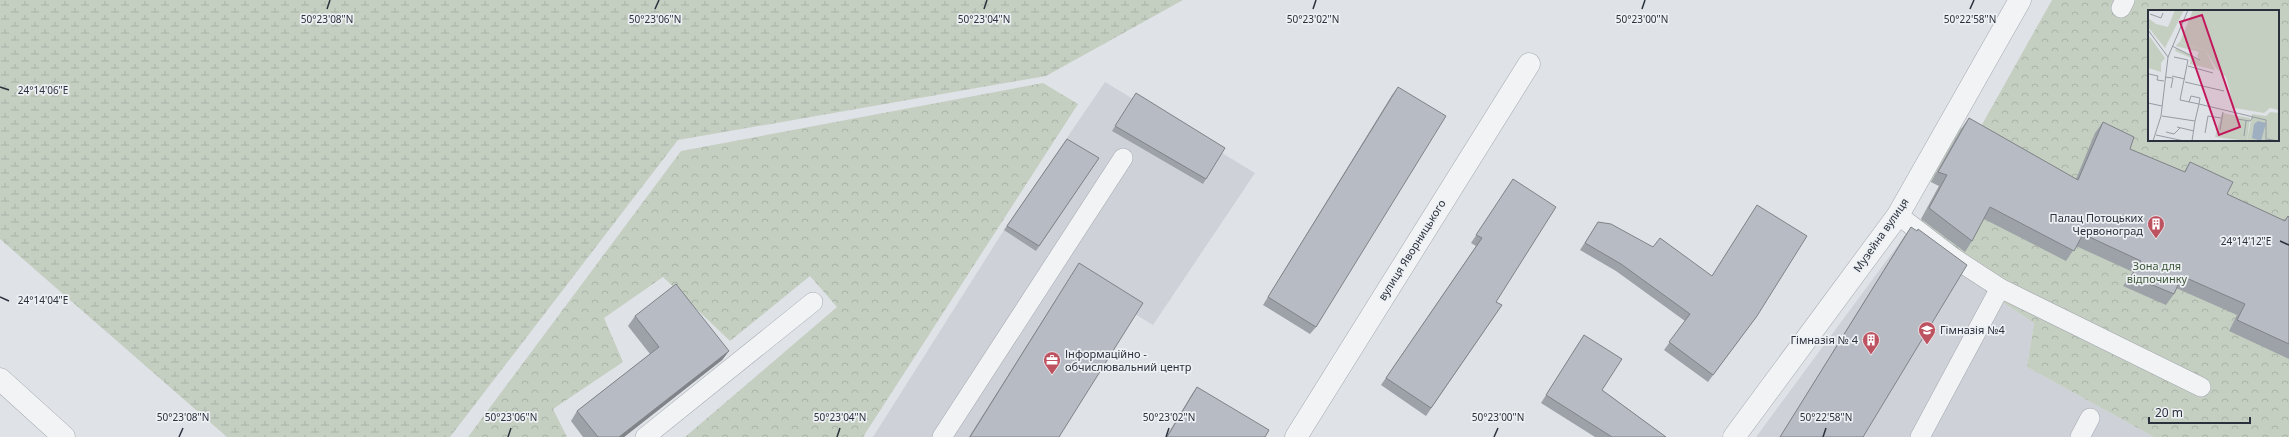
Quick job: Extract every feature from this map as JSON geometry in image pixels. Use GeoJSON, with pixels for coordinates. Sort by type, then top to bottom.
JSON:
{"type":"FeatureCollection","features":[{"type":"Feature","properties":{"kind":"street","name":"Музейна вулиця"},"geometry":{"type":"LineString","coordinates":[[1734,437],[1898,215],[2020,0]]}},
{"type":"Feature","properties":{"kind":"street","name":"вулиця Яворницького"},"geometry":{"type":"LineString","coordinates":[[1296,437],[1529,64]]}},
{"type":"Feature","properties":{"kind":"street"},"geometry":{"type":"LineString","coordinates":[[0,379],[64,437]]}},
{"type":"Feature","properties":{"kind":"lane"},"geometry":{"type":"LineString","coordinates":[[942,437],[1123,158]]}},
{"type":"Feature","properties":{"kind":"lane"},"geometry":{"type":"LineString","coordinates":[[1898,215],[1954,258],[2000,288],[2201,387]]}},
{"type":"Feature","properties":{"kind":"lane"},"geometry":{"type":"LineString","coordinates":[[1920,437],[2000,288]]}},
{"type":"Feature","properties":{"kind":"lane"},"geometry":{"type":"LineString","coordinates":[[645,437],[813,302]]}},
{"type":"Feature","properties":{"kind":"lane"},"geometry":{"type":"LineString","coordinates":[[2080,437],[2090,418]]}},
{"type":"Feature","properties":{"kind":"shaded area"},"geometry":{"type":"Polygon","coordinates":[[[1105,82],[1255,173],[1153,325],[1135,314],[1058,437],[873,437],[1004,230],[1105,82]]]}},
{"type":"Feature","properties":{"kind":"shaded area","name":"Гімназія №4"},"geometry":{"type":"Polygon","coordinates":[[[1904,237],[2034,323],[2027,367],[2154,437],[1756,437],[1904,237]]]}},
{"type":"Feature","properties":{"kind":"green space"},"geometry":{"type":"Polygon","coordinates":[[[0,0],[1183,0],[1046,76],[678,140],[450,437],[227,437],[0,239],[0,0]]]}},
{"type":"Feature","properties":{"kind":"green space","name":"Зона для відпочинку"},"geometry":{"type":"Polygon","coordinates":[[[2052,0],[2289,0],[2289,437],[2154,437],[2027,367],[2034,323],[1904,237],[1919,223],[1939,186],[1927,180],[1954,124],[1975,137],[2052,0]]]}},
{"type":"Feature","properties":{"kind":"green space"},"geometry":{"type":"Polygon","coordinates":[[[1043,83],[1078,104],[863,437],[685,437],[837,307],[810,276],[730,341],[663,277],[604,318],[623,362],[553,409],[567,437],[468,437],[681,151],[1043,83]]]}},
{"type":"Feature","properties":{"kind":"building"},"geometry":{"type":"Polygon","coordinates":[[[1398,87],[1446,116],[1316,327],[1268,297],[1398,87]]]}},
{"type":"Feature","properties":{"kind":"building"},"geometry":{"type":"Polygon","coordinates":[[[1136,93],[1225,148],[1206,179],[1115,126],[1136,93]]]}},
{"type":"Feature","properties":{"kind":"building","name":"Палац Потоцьких Червоноград"},"geometry":{"type":"Polygon","coordinates":[[[1969,118],[2078,180],[2103,122],[2134,137],[2130,149],[2185,172],[2190,162],[2233,182],[2227,194],[2285,221],[2288,216],[2289,344],[2237,320],[2245,304],[2182,276],[2174,294],[2131,276],[2141,261],[2083,234],[2074,251],[1990,207],[1972,241],[1929,208],[1947,175],[1938,172],[1969,118]]]}},
{"type":"Feature","properties":{"kind":"building"},"geometry":{"type":"Polygon","coordinates":[[[1067,139],[1099,158],[1039,246],[1007,226],[1067,139]]]}},
{"type":"Feature","properties":{"kind":"building"},"geometry":{"type":"Polygon","coordinates":[[[1513,179],[1556,207],[1496,302],[1502,305],[1431,408],[1386,378],[1482,238],[1476,235],[1513,179]]]}},
{"type":"Feature","properties":{"kind":"building"},"geometry":{"type":"Polygon","coordinates":[[[1757,205],[1807,236],[1757,316],[1713,375],[1669,342],[1690,314],[1621,264],[1585,243],[1598,222],[1611,224],[1653,247],[1660,238],[1712,276],[1757,205]]]}},
{"type":"Feature","properties":{"kind":"building","name":"Гімназія № 4"},"geometry":{"type":"Polygon","coordinates":[[[1911,227],[1917,231],[1918,229],[1967,265],[1863,437],[1780,437],[1911,227]]]}},
{"type":"Feature","properties":{"kind":"building","name":"Інформаційно - обчислювальний центр"},"geometry":{"type":"Polygon","coordinates":[[[1079,263],[1143,303],[1059,437],[970,437],[1079,263]]]}},
{"type":"Feature","properties":{"kind":"building"},"geometry":{"type":"Polygon","coordinates":[[[676,284],[729,351],[619,437],[598,437],[577,411],[659,347],[635,316],[676,284]]]}},
{"type":"Feature","properties":{"kind":"building"},"geometry":{"type":"Polygon","coordinates":[[[1584,335],[1622,359],[1602,390],[1666,437],[1612,437],[1546,395],[1584,335]]]}},
{"type":"Feature","properties":{"kind":"building"},"geometry":{"type":"Polygon","coordinates":[[[1197,387],[1269,430],[1265,437],[1167,437],[1197,387]]]}},
{"type":"Feature","properties":{"kind":"place","name":"Палац Потоцьких Червоноград"},"geometry":{"type":"Point","coordinates":[2156,239]}},
{"type":"Feature","properties":{"kind":"place","name":"Гімназія №4"},"geometry":{"type":"Point","coordinates":[1927,345]}},
{"type":"Feature","properties":{"kind":"place","name":"Гімназія № 4"},"geometry":{"type":"Point","coordinates":[1871,355]}},
{"type":"Feature","properties":{"kind":"place","name":"Інформаційно - обчислювальний центр"},"geometry":{"type":"Point","coordinates":[1052,375]}}]}
